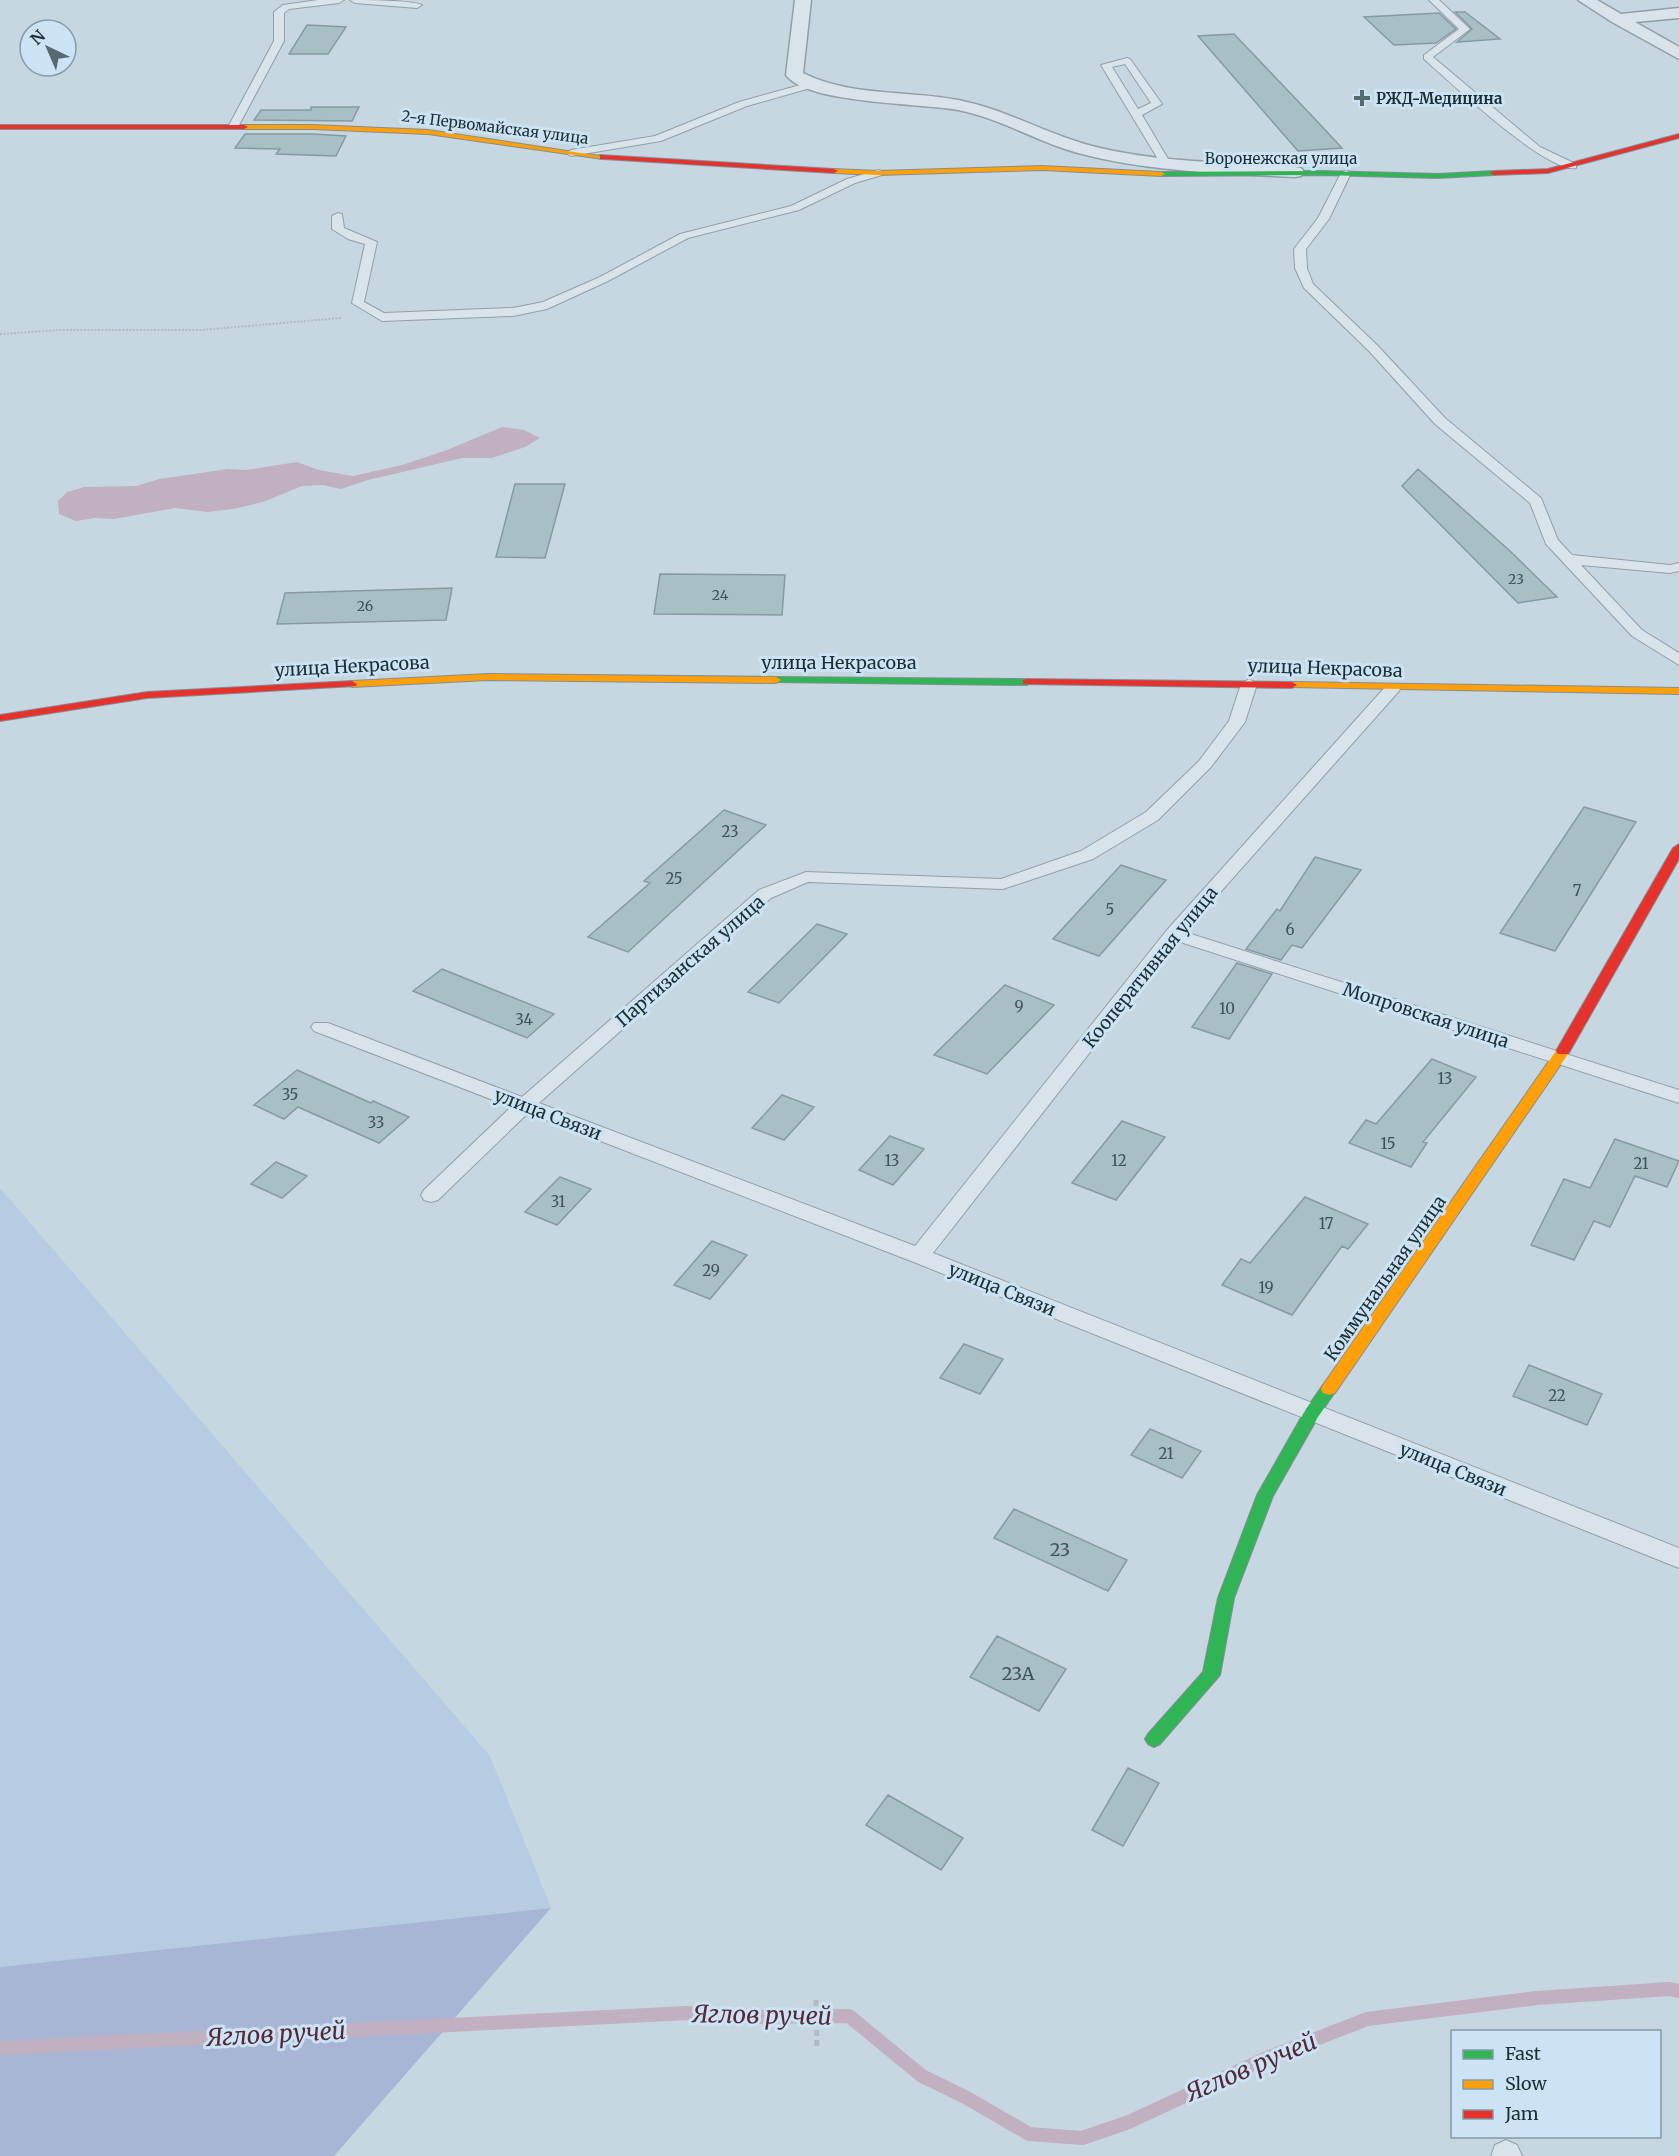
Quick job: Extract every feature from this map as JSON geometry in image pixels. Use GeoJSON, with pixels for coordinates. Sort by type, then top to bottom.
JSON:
{"type":"FeatureCollection","features":[{"type":"Feature","properties":{"kind":"street"},"geometry":{"type":"LineString","coordinates":[[803,0],[794,75],[811,85],[844,92],[957,105],[986,111],[1079,148],[1112,156],[1166,164],[1321,173]]}},
{"type":"Feature","properties":{"kind":"street"},"geometry":{"type":"LineString","coordinates":[[1586,0],[1679,54]]}},
{"type":"Feature","properties":{"kind":"street"},"geometry":{"type":"LineString","coordinates":[[1618,19],[1679,13]]}},
{"type":"Feature","properties":{"kind":"street","name":"2-я Первомайская улица"},"geometry":{"type":"LineString","coordinates":[[0,127],[313,127],[428,132],[622,160],[878,173]]}},
{"type":"Feature","properties":{"kind":"street","name":"Воронежская улица"},"geometry":{"type":"LineString","coordinates":[[878,173],[1042,168],[1176,175],[1346,173],[1438,176],[1503,174],[1572,166],[1679,136]]}},
{"type":"Feature","properties":{"kind":"street","name":"улица Некрасова"},"geometry":{"type":"LineString","coordinates":[[0,718],[147,695],[488,677],[1249,684],[1679,691]]}},
{"type":"Feature","properties":{"kind":"street","name":"Коммунальная улица"},"geometry":{"type":"LineString","coordinates":[[1154,1739],[1211,1675],[1226,1598],[1265,1495],[1312,1413],[1560,1058],[1679,848]]}},
{"type":"Feature","properties":{"kind":"lane"},"geometry":{"type":"LineString","coordinates":[[233,127],[279,41],[279,12],[286,7],[339,0]]}},
{"type":"Feature","properties":{"kind":"lane"},"geometry":{"type":"LineString","coordinates":[[355,0],[417,5]]}},
{"type":"Feature","properties":{"kind":"lane"},"geometry":{"type":"LineString","coordinates":[[1434,0],[1465,29],[1427,57],[1536,149],[1572,166]]}},
{"type":"Feature","properties":{"kind":"lane"},"geometry":{"type":"LineString","coordinates":[[1136,114],[1157,104],[1127,61],[1106,65],[1166,164]]}},
{"type":"Feature","properties":{"kind":"lane"},"geometry":{"type":"LineString","coordinates":[[571,153],[657,139],[743,104],[811,85]]}},
{"type":"Feature","properties":{"kind":"lane"},"geometry":{"type":"LineString","coordinates":[[338,216],[338,229],[352,237],[371,242],[358,303],[382,316],[513,312],[547,304],[604,279],[684,236],[795,208],[851,181],[878,173]]}},
{"type":"Feature","properties":{"kind":"lane"},"geometry":{"type":"LineString","coordinates":[[1346,173],[1323,219],[1300,249],[1301,268],[1308,285],[1373,348],[1440,421],[1536,501],[1551,541],[1637,633],[1679,660]]}},
{"type":"Feature","properties":{"kind":"lane"},"geometry":{"type":"LineString","coordinates":[[1567,559],[1670,569],[1679,567]]}},
{"type":"Feature","properties":{"kind":"lane","name":"Партизанская улица"},"geometry":{"type":"LineString","coordinates":[[431,1196],[525,1106],[765,894],[806,877],[1003,884],[1087,855],[1152,816],[1205,764],[1237,722],[1249,684]]}},
{"type":"Feature","properties":{"kind":"lane","name":"Кооперативная улица"},"geometry":{"type":"LineString","coordinates":[[919,1256],[1173,934],[1393,688]]}},
{"type":"Feature","properties":{"kind":"lane","name":"Мопровская улица"},"geometry":{"type":"LineString","coordinates":[[1173,934],[1679,1097]]}},
{"type":"Feature","properties":{"kind":"lane","name":"улица Связи"},"geometry":{"type":"LineString","coordinates":[[321,1027],[919,1256],[1679,1558]]}},
{"type":"Feature","properties":{"kind":"path"},"geometry":{"type":"LineString","coordinates":[[0,334],[61,330],[201,330],[382,316]]}},
{"type":"Feature","properties":{"kind":"path"},"geometry":{"type":"LineString","coordinates":[[816,2000],[816,2047]]}},
{"type":"Feature","properties":{"kind":"shaded area"},"geometry":{"type":"Polygon","coordinates":[[[502,427],[524,430],[540,438],[525,447],[492,458],[462,458],[368,480],[341,489],[323,485],[302,486],[263,502],[233,509],[207,512],[175,508],[114,519],[95,518],[76,521],[59,514],[58,501],[67,492],[84,487],[137,486],[159,479],[297,462],[319,470],[353,476],[402,465],[447,450],[502,427]]]}},
{"type":"Feature","properties":{"kind":"shaded area"},"geometry":{"type":"Polygon","coordinates":[[[0,1188],[490,1756],[551,1908],[0,1967],[0,1188]]]}},
{"type":"Feature","properties":{"kind":"shaded area"},"geometry":{"type":"Polygon","coordinates":[[[551,1908],[334,2156],[0,2156],[0,1967],[551,1908]]]}},
{"type":"Feature","properties":{"kind":"building"},"geometry":{"type":"Polygon","coordinates":[[[1455,12],[1465,12],[1500,39],[1457,42],[1472,29],[1455,12]]]}},
{"type":"Feature","properties":{"kind":"building"},"geometry":{"type":"Polygon","coordinates":[[[1439,13],[1456,29],[1436,43],[1394,45],[1364,17],[1439,13]]]}},
{"type":"Feature","properties":{"kind":"building"},"geometry":{"type":"Polygon","coordinates":[[[307,25],[346,27],[328,54],[289,54],[307,25]]]}},
{"type":"Feature","properties":{"kind":"building"},"geometry":{"type":"Polygon","coordinates":[[[1234,34],[1342,148],[1298,151],[1198,36],[1234,34]]]}},
{"type":"Feature","properties":{"kind":"building"},"geometry":{"type":"Polygon","coordinates":[[[311,107],[359,107],[352,121],[254,120],[261,110],[311,110],[311,107]]]}},
{"type":"Feature","properties":{"kind":"building"},"geometry":{"type":"Polygon","coordinates":[[[245,134],[346,136],[336,156],[276,154],[280,149],[235,148],[245,134]]]}},
{"type":"Feature","properties":{"kind":"building"},"geometry":{"type":"Polygon","coordinates":[[[1418,469],[1510,551],[1557,597],[1518,603],[1402,486],[1418,469]]]}},
{"type":"Feature","properties":{"kind":"building"},"geometry":{"type":"Polygon","coordinates":[[[515,484],[565,484],[545,558],[496,557],[515,484]]]}},
{"type":"Feature","properties":{"kind":"building"},"geometry":{"type":"Polygon","coordinates":[[[660,574],[785,575],[782,615],[654,614],[660,574]]]}},
{"type":"Feature","properties":{"kind":"building"},"geometry":{"type":"Polygon","coordinates":[[[452,588],[446,620],[277,624],[285,593],[452,588]]]}},
{"type":"Feature","properties":{"kind":"building"},"geometry":{"type":"Polygon","coordinates":[[[1584,807],[1636,822],[1555,951],[1500,933],[1584,807]]]}},
{"type":"Feature","properties":{"kind":"building"},"geometry":{"type":"Polygon","coordinates":[[[724,810],[766,825],[628,952],[588,937],[650,883],[644,881],[724,810]]]}},
{"type":"Feature","properties":{"kind":"building"},"geometry":{"type":"Polygon","coordinates":[[[1315,857],[1361,870],[1302,948],[1292,945],[1281,960],[1246,949],[1277,909],[1280,911],[1315,857]]]}},
{"type":"Feature","properties":{"kind":"building"},"geometry":{"type":"Polygon","coordinates":[[[1121,865],[1166,880],[1099,956],[1053,939],[1121,865]]]}},
{"type":"Feature","properties":{"kind":"building"},"geometry":{"type":"Polygon","coordinates":[[[817,924],[847,934],[779,1003],[748,992],[817,924]]]}},
{"type":"Feature","properties":{"kind":"building"},"geometry":{"type":"Polygon","coordinates":[[[1237,963],[1272,974],[1229,1039],[1192,1027],[1237,963]]]}},
{"type":"Feature","properties":{"kind":"building"},"geometry":{"type":"Polygon","coordinates":[[[442,969],[554,1014],[527,1038],[413,991],[442,969]]]}},
{"type":"Feature","properties":{"kind":"building"},"geometry":{"type":"Polygon","coordinates":[[[1005,985],[1054,1005],[987,1074],[934,1055],[1005,985]]]}},
{"type":"Feature","properties":{"kind":"building"},"geometry":{"type":"Polygon","coordinates":[[[1432,1059],[1476,1077],[1423,1142],[1427,1143],[1411,1167],[1349,1143],[1366,1120],[1376,1124],[1432,1059]]]}},
{"type":"Feature","properties":{"kind":"building"},"geometry":{"type":"Polygon","coordinates":[[[297,1070],[409,1117],[379,1143],[298,1107],[284,1119],[254,1105],[297,1070]]]}},
{"type":"Feature","properties":{"kind":"building"},"geometry":{"type":"Polygon","coordinates":[[[782,1095],[814,1107],[784,1140],[752,1128],[782,1095]]]}},
{"type":"Feature","properties":{"kind":"building"},"geometry":{"type":"Polygon","coordinates":[[[1122,1121],[1165,1137],[1116,1200],[1072,1183],[1122,1121]]]}},
{"type":"Feature","properties":{"kind":"building"},"geometry":{"type":"Polygon","coordinates":[[[890,1136],[924,1149],[893,1185],[859,1170],[890,1136]]]}},
{"type":"Feature","properties":{"kind":"building"},"geometry":{"type":"Polygon","coordinates":[[[1615,1139],[1679,1161],[1667,1187],[1635,1176],[1610,1227],[1594,1221],[1574,1260],[1531,1245],[1564,1179],[1590,1188],[1615,1139]]]}},
{"type":"Feature","properties":{"kind":"building"},"geometry":{"type":"Polygon","coordinates":[[[276,1162],[307,1176],[282,1198],[251,1184],[276,1162]]]}},
{"type":"Feature","properties":{"kind":"building"},"geometry":{"type":"Polygon","coordinates":[[[560,1177],[591,1189],[557,1225],[525,1212],[560,1177]]]}},
{"type":"Feature","properties":{"kind":"building"},"geometry":{"type":"Polygon","coordinates":[[[1305,1197],[1368,1224],[1348,1249],[1342,1246],[1292,1315],[1222,1285],[1241,1259],[1250,1263],[1305,1197]]]}},
{"type":"Feature","properties":{"kind":"building"},"geometry":{"type":"Polygon","coordinates":[[[712,1241],[747,1255],[710,1299],[674,1285],[712,1241]]]}},
{"type":"Feature","properties":{"kind":"building"},"geometry":{"type":"Polygon","coordinates":[[[964,1344],[1003,1359],[980,1394],[940,1378],[964,1344]]]}},
{"type":"Feature","properties":{"kind":"building"},"geometry":{"type":"Polygon","coordinates":[[[1529,1365],[1602,1394],[1587,1425],[1513,1396],[1529,1365]]]}},
{"type":"Feature","properties":{"kind":"building"},"geometry":{"type":"Polygon","coordinates":[[[1150,1429],[1201,1451],[1182,1478],[1131,1455],[1150,1429]]]}},
{"type":"Feature","properties":{"kind":"building"},"geometry":{"type":"Polygon","coordinates":[[[1014,1509],[1127,1560],[1108,1591],[994,1538],[1014,1509]]]}},
{"type":"Feature","properties":{"kind":"building"},"geometry":{"type":"Polygon","coordinates":[[[997,1636],[1066,1669],[1039,1711],[970,1677],[997,1636]]]}},
{"type":"Feature","properties":{"kind":"building"},"geometry":{"type":"Polygon","coordinates":[[[1128,1768],[1159,1783],[1123,1846],[1092,1830],[1128,1768]]]}},
{"type":"Feature","properties":{"kind":"building"},"geometry":{"type":"Polygon","coordinates":[[[888,1795],[963,1838],[941,1870],[866,1825],[888,1795]]]}},
{"type":"Feature","properties":{"kind":"waterway","name":"Яглов ручей"},"geometry":{"type":"LineString","coordinates":[[0,2048],[687,2013],[729,2017],[849,2016],[922,2076],[967,2098],[1029,2134],[1082,2138],[1129,2122],[1262,2060],[1367,2019],[1537,1998],[1669,1989],[1679,1991]]}},
{"type":"Feature","properties":{"kind":"traffic: fast"},"geometry":{"type":"LineString","coordinates":[[1161,174],[1321,173],[1438,176],[1494,173]]}},
{"type":"Feature","properties":{"kind":"traffic: fast"},"geometry":{"type":"LineString","coordinates":[[776,680],[1027,682]]}},
{"type":"Feature","properties":{"kind":"traffic: fast"},"geometry":{"type":"LineString","coordinates":[[1154,1739],[1211,1675],[1226,1598],[1265,1495],[1312,1413],[1329,1389]]}},
{"type":"Feature","properties":{"kind":"traffic: slow"},"geometry":{"type":"LineString","coordinates":[[244,127],[313,127],[428,132],[603,157]]}},
{"type":"Feature","properties":{"kind":"traffic: slow"},"geometry":{"type":"LineString","coordinates":[[834,171],[878,173],[1042,168],[1161,174]]}},
{"type":"Feature","properties":{"kind":"traffic: slow"},"geometry":{"type":"LineString","coordinates":[[352,684],[488,677],[776,680]]}},
{"type":"Feature","properties":{"kind":"traffic: slow"},"geometry":{"type":"LineString","coordinates":[[1292,685],[1679,691]]}},
{"type":"Feature","properties":{"kind":"traffic: slow"},"geometry":{"type":"LineString","coordinates":[[1329,1389],[1563,1051]]}},
{"type":"Feature","properties":{"kind":"traffic: jam"},"geometry":{"type":"LineString","coordinates":[[0,127],[244,127]]}},
{"type":"Feature","properties":{"kind":"traffic: jam"},"geometry":{"type":"LineString","coordinates":[[1494,173],[1548,171],[1679,136]]}},
{"type":"Feature","properties":{"kind":"traffic: jam"},"geometry":{"type":"LineString","coordinates":[[603,157],[834,171]]}},
{"type":"Feature","properties":{"kind":"traffic: jam"},"geometry":{"type":"LineString","coordinates":[[1027,682],[1292,685]]}},
{"type":"Feature","properties":{"kind":"traffic: jam"},"geometry":{"type":"LineString","coordinates":[[0,718],[147,695],[352,684]]}},
{"type":"Feature","properties":{"kind":"traffic: jam"},"geometry":{"type":"LineString","coordinates":[[1563,1051],[1679,848]]}},
{"type":"Feature","properties":{"kind":"place","name":"РЖД-Медицина"},"geometry":{"type":"Point","coordinates":[1362,98]}}]}
